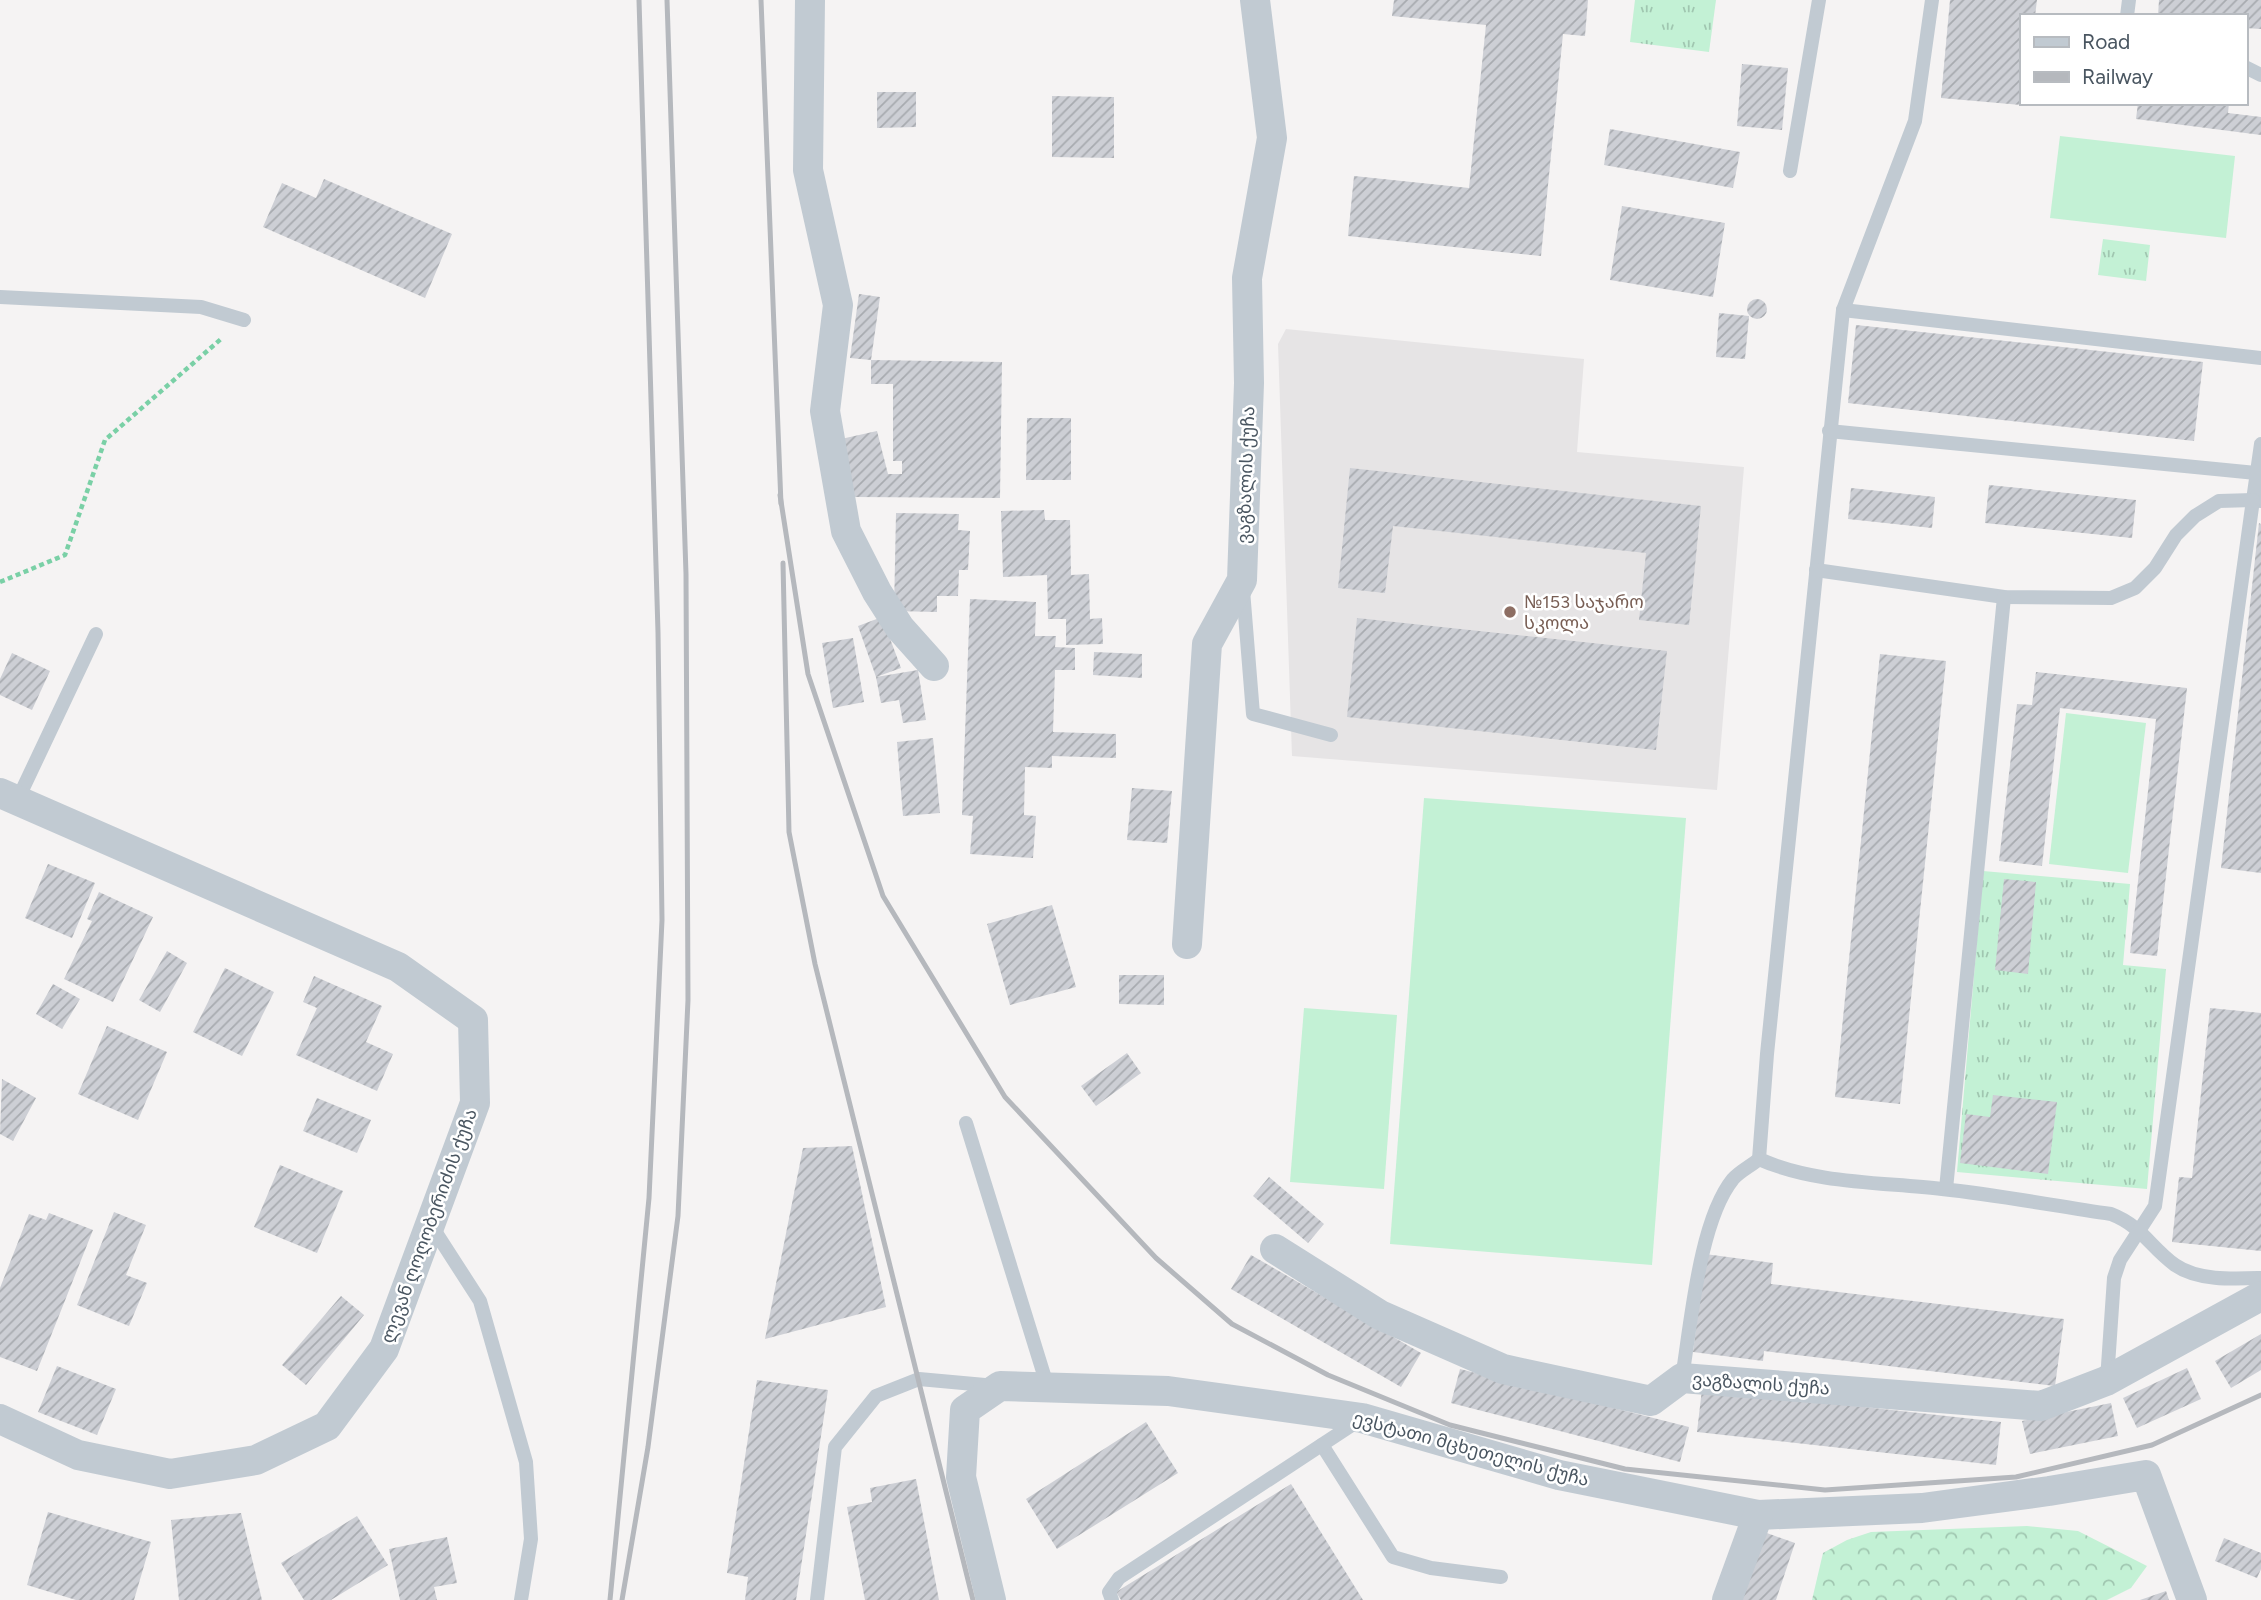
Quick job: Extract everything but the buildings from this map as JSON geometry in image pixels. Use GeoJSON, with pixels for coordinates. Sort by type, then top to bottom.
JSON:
{"type":"FeatureCollection","features":[{"type":"Feature","properties":{"kind":"street"},"geometry":{"type":"LineString","coordinates":[[810,0],[808,170],[838,305],[825,411],[846,531],[882,601],[900,628],[934,666]]}},
{"type":"Feature","properties":{"kind":"street","name":"ვაგზალის ქუჩა"},"geometry":{"type":"LineString","coordinates":[[1187,944],[1207,644],[1242,580],[1249,383],[1247,278],[1272,138],[1255,0]]}},
{"type":"Feature","properties":{"kind":"street","name":"ლევან ღოღობერიძის ქუჩა"},"geometry":{"type":"LineString","coordinates":[[0,1419],[78,1455],[170,1474],[256,1460],[327,1426],[384,1349],[475,1103],[473,1020],[398,967],[9,797]]}},
{"type":"Feature","properties":{"kind":"street","name":"ვაგზალის ქუჩა"},"geometry":{"type":"LineString","coordinates":[[1275,1249],[1380,1315],[1503,1369],[1651,1401],[1682,1378],[2041,1406],[2106,1381],[2261,1296]]}},
{"type":"Feature","properties":{"kind":"street"},"geometry":{"type":"LineString","coordinates":[[991,1600],[961,1477],[965,1410],[1000,1387]]}},
{"type":"Feature","properties":{"kind":"street","name":"ევსტათი მცხეთელის ქუჩა"},"geometry":{"type":"LineString","coordinates":[[1000,1387],[1168,1391],[1362,1418],[1559,1475],[1758,1515],[1922,1508],[2146,1475],[2192,1600]]}},
{"type":"Feature","properties":{"kind":"street"},"geometry":{"type":"LineString","coordinates":[[1727,1600],[1758,1515]]}},
{"type":"Feature","properties":{"kind":"lane"},"geometry":{"type":"LineString","coordinates":[[1790,171],[1819,0]]}},
{"type":"Feature","properties":{"kind":"lane"},"geometry":{"type":"LineString","coordinates":[[1682,1378],[1704,1247],[1721,1198],[1734,1177],[1759,1159],[1767,1054],[1843,310],[1914,121],[1932,0]]}},
{"type":"Feature","properties":{"kind":"lane"},"geometry":{"type":"LineString","coordinates":[[0,297],[201,307],[244,320]]}},
{"type":"Feature","properties":{"kind":"lane"},"geometry":{"type":"LineString","coordinates":[[1843,310],[2261,358]]}},
{"type":"Feature","properties":{"kind":"lane"},"geometry":{"type":"LineString","coordinates":[[1829,430],[2256,473]]}},
{"type":"Feature","properties":{"kind":"lane"},"geometry":{"type":"LineString","coordinates":[[2106,1381],[2114,1278],[2120,1260],[2155,1206],[2257,500],[2256,473],[2261,444]]}},
{"type":"Feature","properties":{"kind":"lane"},"geometry":{"type":"LineString","coordinates":[[1816,570],[2004,597],[2111,598],[2135,589],[2155,568],[2176,535],[2195,516],[2220,501],[2257,500]]}},
{"type":"Feature","properties":{"kind":"lane"},"geometry":{"type":"LineString","coordinates":[[1242,580],[1253,714],[1331,735]]}},
{"type":"Feature","properties":{"kind":"lane"},"geometry":{"type":"LineString","coordinates":[[1946,1189],[2004,597]]}},
{"type":"Feature","properties":{"kind":"lane"},"geometry":{"type":"LineString","coordinates":[[9,797],[96,634]]}},
{"type":"Feature","properties":{"kind":"lane"},"geometry":{"type":"LineString","coordinates":[[966,1124],[1048,1388]]}},
{"type":"Feature","properties":{"kind":"lane"},"geometry":{"type":"LineString","coordinates":[[1759,1159],[1780,1168],[1817,1176],[1946,1189],[2111,1214],[2129,1221],[2175,1265],[2191,1273],[2224,1278],[2261,1278]]}},
{"type":"Feature","properties":{"kind":"lane"},"geometry":{"type":"LineString","coordinates":[[430,1224],[481,1301],[526,1462],[531,1539],[522,1600]]}},
{"type":"Feature","properties":{"kind":"lane"},"geometry":{"type":"LineString","coordinates":[[817,1600],[835,1447],[876,1396],[919,1380],[1000,1387]]}},
{"type":"Feature","properties":{"kind":"lane"},"geometry":{"type":"LineString","coordinates":[[1112,1600],[1109,1592],[1119,1578],[1362,1418]]}},
{"type":"Feature","properties":{"kind":"lane"},"geometry":{"type":"LineString","coordinates":[[1322,1445],[1393,1557],[1431,1568],[1501,1577]]}},
{"type":"Feature","properties":{"kind":"path"},"geometry":{"type":"LineString","coordinates":[[0,582],[65,555],[105,440],[244,320]]}},
{"type":"Feature","properties":{"kind":"shaded area","name":"№153 საჯარო სკოლა"},"geometry":{"type":"Polygon","coordinates":[[[1286,329],[1584,359],[1577,452],[1744,467],[1717,790],[1292,756],[1278,344],[1286,329]]]}},
{"type":"Feature","properties":{"kind":"green space"},"geometry":{"type":"Polygon","coordinates":[[[1635,0],[1716,0],[1709,52],[1630,42],[1635,0]]]}},
{"type":"Feature","properties":{"kind":"green space"},"geometry":{"type":"Polygon","coordinates":[[[2060,136],[2235,156],[2226,238],[2050,218],[2060,136]]]}},
{"type":"Feature","properties":{"kind":"green space"},"geometry":{"type":"Polygon","coordinates":[[[2103,239],[2150,245],[2146,281],[2098,275],[2103,239]]]}},
{"type":"Feature","properties":{"kind":"green space"},"geometry":{"type":"Polygon","coordinates":[[[2066,713],[2146,723],[2128,873],[2049,864],[2066,713]]]}},
{"type":"Feature","properties":{"kind":"green space"},"geometry":{"type":"Polygon","coordinates":[[[1424,798],[1686,818],[1652,1265],[1390,1244],[1424,798]]]}},
{"type":"Feature","properties":{"kind":"green space"},"geometry":{"type":"Polygon","coordinates":[[[1983,871],[2130,884],[2123,965],[2166,969],[2147,1189],[1957,1172],[1983,871]]]}},
{"type":"Feature","properties":{"kind":"green space"},"geometry":{"type":"Polygon","coordinates":[[[1304,1008],[1397,1015],[1384,1189],[1290,1182],[1304,1008]]]}},
{"type":"Feature","properties":{"kind":"green space"},"geometry":{"type":"Polygon","coordinates":[[[2027,1526],[2078,1531],[2147,1566],[2131,1588],[2107,1600],[1812,1600],[1823,1553],[1847,1540],[1871,1532],[2027,1526]]]}},
{"type":"Feature","properties":{"kind":"railway"},"geometry":{"type":"LineString","coordinates":[[610,1600],[649,1198],[662,920],[658,632],[639,0]]}},
{"type":"Feature","properties":{"kind":"railway"},"geometry":{"type":"LineString","coordinates":[[622,1600],[648,1447],[678,1216],[688,1000],[686,574],[667,0]]}},
{"type":"Feature","properties":{"kind":"railway"},"geometry":{"type":"LineString","coordinates":[[761,0],[781,504]]}},
{"type":"Feature","properties":{"kind":"railway"},"geometry":{"type":"LineString","coordinates":[[780,495],[808,674],[883,896],[1005,1097],[1156,1258],[1232,1324],[1328,1375],[1450,1425],[1625,1469],[1825,1490],[2016,1477],[2152,1445],[2261,1395]]}},
{"type":"Feature","properties":{"kind":"railway"},"geometry":{"type":"LineString","coordinates":[[783,563],[789,832],[815,964],[973,1600]]}},
{"type":"Feature","properties":{"kind":"place","name":"№153 საჯარო სკოლა"},"geometry":{"type":"Point","coordinates":[1510,612]}}]}
